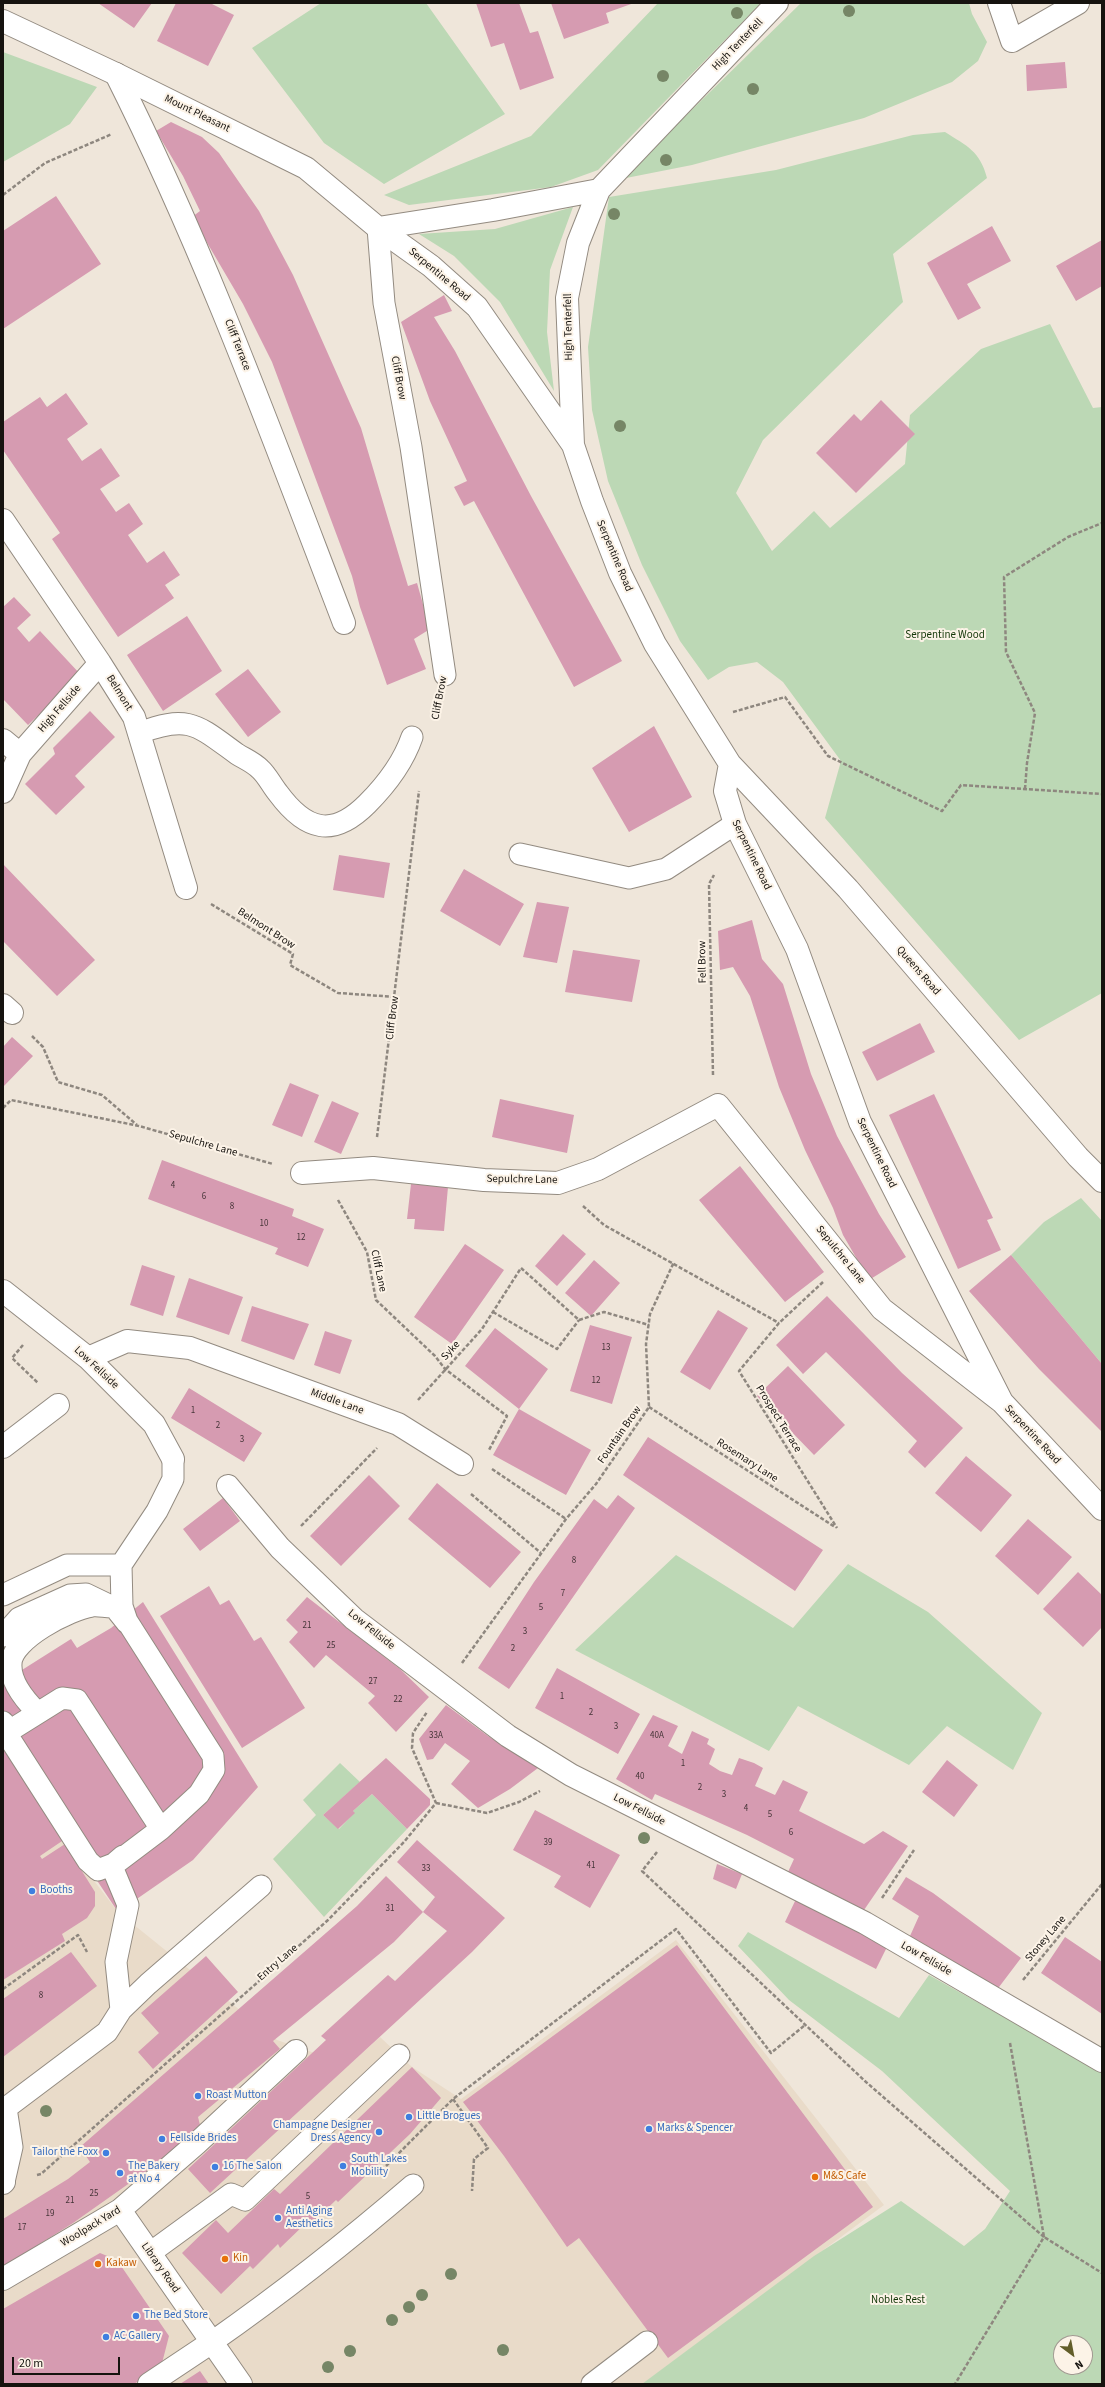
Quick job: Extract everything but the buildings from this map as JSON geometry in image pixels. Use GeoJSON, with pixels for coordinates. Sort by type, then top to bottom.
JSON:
{"type":"FeatureCollection","features":[{"type":"Feature","properties":{"kind":"street","name":"High Tenterfell"},"geometry":{"type":"LineString","coordinates":[[573,445],[567,298],[578,243],[598,190],[777,3]]}},
{"type":"Feature","properties":{"kind":"street"},"geometry":{"type":"LineString","coordinates":[[999,3],[1012,41],[1078,3]]}},
{"type":"Feature","properties":{"kind":"street","name":"Mount Pleasant"},"geometry":{"type":"LineString","coordinates":[[3,21],[116,74],[306,168],[378,228]]}},
{"type":"Feature","properties":{"kind":"street","name":"Cliff Terrace"},"geometry":{"type":"LineString","coordinates":[[116,74],[190,230],[245,364],[344,623]]}},
{"type":"Feature","properties":{"kind":"street"},"geometry":{"type":"LineString","coordinates":[[378,228],[493,210],[598,190]]}},
{"type":"Feature","properties":{"kind":"street","name":"Serpentine Road"},"geometry":{"type":"LineString","coordinates":[[378,228],[431,266],[477,307],[573,445],[592,501],[620,573],[656,644],[730,764],[725,791],[735,824],[798,949],[860,1122],[1002,1402],[1102,1509]]}},
{"type":"Feature","properties":{"kind":"street","name":"Belmont"},"geometry":{"type":"LineString","coordinates":[[3,520],[100,663],[134,717],[186,888]]}},
{"type":"Feature","properties":{"kind":"street","name":"High Fellside"},"geometry":{"type":"LineString","coordinates":[[3,792],[20,754],[100,663]]}},
{"type":"Feature","properties":{"kind":"street"},"geometry":{"type":"LineString","coordinates":[[3,740],[20,754]]}},
{"type":"Feature","properties":{"kind":"street","name":"Queens Road"},"geometry":{"type":"LineString","coordinates":[[730,764],[848,889],[1078,1157],[1102,1181]]}},
{"type":"Feature","properties":{"kind":"street","name":"Sepulchre Lane"},"geometry":{"type":"LineString","coordinates":[[302,1173],[373,1168],[484,1180],[558,1183],[598,1169],[718,1105],[882,1309],[1002,1402]]}},
{"type":"Feature","properties":{"kind":"street","name":"Low Fellside"},"geometry":{"type":"LineString","coordinates":[[3,1291],[88,1358],[154,1424],[173,1459]]}},
{"type":"Feature","properties":{"kind":"street","name":"Middle Lane"},"geometry":{"type":"LineString","coordinates":[[88,1358],[127,1341],[190,1348],[398,1424],[462,1464]]}},
{"type":"Feature","properties":{"kind":"street"},"geometry":{"type":"LineString","coordinates":[[3,1447],[58,1406]]}},
{"type":"Feature","properties":{"kind":"street","name":"Low Fellside"},"geometry":{"type":"LineString","coordinates":[[228,1486],[280,1548],[354,1619],[508,1736],[571,1776],[865,1924],[1102,2061]]}},
{"type":"Feature","properties":{"kind":"street","name":"Woolpack Yard"},"geometry":{"type":"LineString","coordinates":[[3,2279],[120,2210],[196,2144],[296,2051]]}},
{"type":"Feature","properties":{"kind":"street","name":"Library Road"},"geometry":{"type":"LineString","coordinates":[[120,2210],[242,2384]]}},
{"type":"Feature","properties":{"kind":"street"},"geometry":{"type":"LineString","coordinates":[[149,2384],[212,2342]]}},
{"type":"Feature","properties":{"kind":"lane","name":"Cliff Brow"},"geometry":{"type":"LineString","coordinates":[[378,228],[384,303],[411,447],[446,675]]}},
{"type":"Feature","properties":{"kind":"lane"},"geometry":{"type":"LineString","coordinates":[[139,733],[163,724],[181,723],[196,726],[252,762],[261,770],[291,809],[305,820],[324,827],[340,824],[356,815],[375,796],[405,756],[412,737]]}},
{"type":"Feature","properties":{"kind":"lane"},"geometry":{"type":"LineString","coordinates":[[520,854],[629,878],[666,869],[735,824]]}},
{"type":"Feature","properties":{"kind":"lane"},"geometry":{"type":"LineString","coordinates":[[161,1829],[77,1700],[62,1698],[37,1712],[4,1727],[88,1861],[98,1870],[116,1863],[161,1829],[199,1794],[214,1770],[213,1756],[127,1621],[122,1606],[121,1565],[157,1511],[173,1479],[173,1459]]}},
{"type":"Feature","properties":{"kind":"lane"},"geometry":{"type":"LineString","coordinates":[[3,1595],[67,1565],[121,1565]]}},
{"type":"Feature","properties":{"kind":"lane"},"geometry":{"type":"LineString","coordinates":[[3,1636],[19,1618],[70,1595],[86,1594],[115,1608],[126,1622],[212,1756],[212,1770],[198,1794],[159,1829],[116,1862],[113,1869],[128,1905],[116,1962],[121,2010]]}},
{"type":"Feature","properties":{"kind":"lane"},"geometry":{"type":"LineString","coordinates":[[37,1712],[23,1695],[13,1678],[10,1663],[20,1644],[36,1630],[92,1606],[115,1608]]}},
{"type":"Feature","properties":{"kind":"lane"},"geometry":{"type":"LineString","coordinates":[[4,2183],[12,2147],[6,2108],[107,2032],[121,2010],[164,1970],[261,1886]]}},
{"type":"Feature","properties":{"kind":"lane"},"geometry":{"type":"LineString","coordinates":[[150,2253],[231,2194],[245,2200],[399,2055]]}},
{"type":"Feature","properties":{"kind":"lane"},"geometry":{"type":"LineString","coordinates":[[212,2342],[275,2298],[348,2241],[412,2185]]}},
{"type":"Feature","properties":{"kind":"lane"},"geometry":{"type":"LineString","coordinates":[[592,2384],[647,2342]]}},
{"type":"Feature","properties":{"kind":"path"},"geometry":{"type":"LineString","coordinates":[[3,195],[45,163],[140,122]]}},
{"type":"Feature","properties":{"kind":"path"},"geometry":{"type":"LineString","coordinates":[[1025,789],[1027,763],[1035,713],[1006,652],[1004,577],[1068,537],[1102,523]]}},
{"type":"Feature","properties":{"kind":"path","name":"Cliff Brow"},"geometry":{"type":"LineString","coordinates":[[435,721],[446,675]]}},
{"type":"Feature","properties":{"kind":"path"},"geometry":{"type":"LineString","coordinates":[[703,720],[785,697],[828,756],[942,811],[962,785],[1102,794]]}},
{"type":"Feature","properties":{"kind":"path","name":"Cliff Brow"},"geometry":{"type":"LineString","coordinates":[[373,1168],[396,997],[408,865],[420,790]]}},
{"type":"Feature","properties":{"kind":"path","name":"Fell Brow"},"geometry":{"type":"LineString","coordinates":[[715,871],[709,884],[713,1073],[718,1105]]}},
{"type":"Feature","properties":{"kind":"path","name":"Belmont Brow"},"geometry":{"type":"LineString","coordinates":[[186,888],[293,954],[290,965],[338,993],[396,997]]}},
{"type":"Feature","properties":{"kind":"path"},"geometry":{"type":"LineString","coordinates":[[7,1009],[43,1047],[58,1082],[102,1095],[139,1126]]}},
{"type":"Feature","properties":{"kind":"path","name":"Sepulchre Lane"},"geometry":{"type":"LineString","coordinates":[[3,1108],[11,1100],[139,1126],[302,1173]]}},
{"type":"Feature","properties":{"kind":"path","name":"Cliff Lane"},"geometry":{"type":"LineString","coordinates":[[302,1173],[332,1190],[367,1252],[376,1300],[435,1356],[445,1369],[507,1416],[493,1444]]}},
{"type":"Feature","properties":{"kind":"path"},"geometry":{"type":"LineString","coordinates":[[558,1183],[604,1225],[674,1262],[779,1323],[827,1278]]}},
{"type":"Feature","properties":{"kind":"path","name":"Fountain Brow"},"geometry":{"type":"LineString","coordinates":[[444,1688],[540,1553],[566,1519],[596,1484],[649,1406],[646,1344],[650,1314],[674,1262]]}},
{"type":"Feature","properties":{"kind":"path","name":"Syke"},"geometry":{"type":"LineString","coordinates":[[280,1548],[361,1467],[482,1328],[521,1268],[579,1320]]}},
{"type":"Feature","properties":{"kind":"path"},"geometry":{"type":"LineString","coordinates":[[493,1312],[557,1349],[579,1320],[604,1312],[649,1325]]}},
{"type":"Feature","properties":{"kind":"path","name":"Prospect Terrace"},"geometry":{"type":"LineString","coordinates":[[779,1323],[739,1371],[837,1528]]}},
{"type":"Feature","properties":{"kind":"path"},"geometry":{"type":"LineString","coordinates":[[21,1347],[12,1358],[31,1376]]}},
{"type":"Feature","properties":{"kind":"path","name":"Rosemary Lane"},"geometry":{"type":"LineString","coordinates":[[649,1406],[837,1528]]}},
{"type":"Feature","properties":{"kind":"path"},"geometry":{"type":"LineString","coordinates":[[540,1553],[470,1492],[462,1464],[481,1462],[566,1519]]}},
{"type":"Feature","properties":{"kind":"path"},"geometry":{"type":"LineString","coordinates":[[444,1688],[413,1733],[412,1748],[436,1803],[487,1813],[519,1802],[571,1776]]}},
{"type":"Feature","properties":{"kind":"path","name":"Entry Lane"},"geometry":{"type":"LineString","coordinates":[[4,2183],[41,2174],[328,1920],[404,1842],[436,1803]]}},
{"type":"Feature","properties":{"kind":"path"},"geometry":{"type":"LineString","coordinates":[[676,1828],[642,1871],[866,2082],[1044,2237],[1102,2273]]}},
{"type":"Feature","properties":{"kind":"path"},"geometry":{"type":"LineString","coordinates":[[865,1924],[914,1850]]}},
{"type":"Feature","properties":{"kind":"path","name":"Stoney Lane"},"geometry":{"type":"LineString","coordinates":[[1003,2004],[1102,1884]]}},
{"type":"Feature","properties":{"kind":"path"},"geometry":{"type":"LineString","coordinates":[[381,2171],[453,2099],[676,1929],[771,2053],[805,2025]]}},
{"type":"Feature","properties":{"kind":"path"},"geometry":{"type":"LineString","coordinates":[[3,1989],[78,1935],[84,1947]]}},
{"type":"Feature","properties":{"kind":"path"},"geometry":{"type":"LineString","coordinates":[[955,2384],[1044,2237],[1003,2004]]}},
{"type":"Feature","properties":{"kind":"path"},"geometry":{"type":"LineString","coordinates":[[453,2099],[488,2148],[474,2159],[472,2191]]}},
{"type":"Feature","properties":{"kind":"shaded area"},"geometry":{"type":"Polygon","coordinates":[[[3,1762],[118,1912],[277,2040],[349,2065],[380,2037],[412,2067],[461,2099],[676,1940],[884,2205],[643,2384],[3,2384],[3,1762]]]}},
{"type":"Feature","properties":{"kind":"green space"},"geometry":{"type":"Polygon","coordinates":[[[321,3],[426,3],[505,114],[384,184],[324,143],[252,48],[321,3]]]}},
{"type":"Feature","properties":{"kind":"green space"},"geometry":{"type":"Polygon","coordinates":[[[658,3],[761,3],[598,170],[551,187],[409,205],[384,195],[531,136],[658,3]]]}},
{"type":"Feature","properties":{"kind":"green space"},"geometry":{"type":"Polygon","coordinates":[[[801,3],[969,3],[972,14],[987,42],[978,61],[952,82],[864,118],[692,165],[621,179],[801,3]]]}},
{"type":"Feature","properties":{"kind":"green space"},"geometry":{"type":"Polygon","coordinates":[[[3,52],[97,87],[70,124],[3,162],[3,52]]]}},
{"type":"Feature","properties":{"kind":"green space","name":"Serpentine Wood"},"geometry":{"type":"Polygon","coordinates":[[[945,132],[972,150],[981,161],[987,178],[893,254],[903,302],[763,440],[736,493],[772,551],[814,511],[830,528],[905,464],[910,415],[981,349],[1050,324],[1093,408],[1102,407],[1102,993],[1019,1040],[825,818],[841,761],[783,682],[757,662],[729,667],[708,680],[680,641],[642,565],[608,481],[592,410],[588,347],[609,197],[776,170],[913,135],[945,132]]]}},
{"type":"Feature","properties":{"kind":"green space"},"geometry":{"type":"Polygon","coordinates":[[[573,207],[550,270],[547,332],[554,391],[500,302],[454,256],[419,234],[495,229],[573,207]]]}},
{"type":"Feature","properties":{"kind":"green space"},"geometry":{"type":"Polygon","coordinates":[[[1081,1198],[1102,1221],[1102,1364],[1011,1255],[1044,1222],[1081,1198]]]}},
{"type":"Feature","properties":{"kind":"green space"},"geometry":{"type":"Polygon","coordinates":[[[676,1555],[793,1628],[848,1564],[928,1612],[1042,1713],[1013,1770],[947,1726],[909,1765],[798,1706],[769,1751],[575,1650],[676,1555]]]}},
{"type":"Feature","properties":{"kind":"green space"},"geometry":{"type":"Polygon","coordinates":[[[340,1763],[360,1782],[323,1815],[339,1829],[354,1813],[353,1811],[372,1794],[407,1829],[324,1917],[273,1859],[316,1815],[303,1800],[340,1763]]]}},
{"type":"Feature","properties":{"kind":"green space","name":"Nobles Rest"},"geometry":{"type":"Polygon","coordinates":[[[748,1932],[899,2018],[929,1975],[1102,2072],[1102,2384],[642,2384],[814,2256],[901,2201],[964,2246],[985,2229],[1010,2191],[882,2071],[789,2000],[738,1946],[748,1932]]]}},
{"type":"Feature","properties":{"kind":"place","name":"Booths"},"geometry":{"type":"Point","coordinates":[32,1891]}},
{"type":"Feature","properties":{"kind":"place","name":"Roast Mutton"},"geometry":{"type":"Point","coordinates":[198,2096]}},
{"type":"Feature","properties":{"kind":"place","name":"Little Brogues"},"geometry":{"type":"Point","coordinates":[409,2117]}},
{"type":"Feature","properties":{"kind":"place","name":"Marks & Spencer"},"geometry":{"type":"Point","coordinates":[649,2129]}},
{"type":"Feature","properties":{"kind":"place","name":"Champagne Designer Dress Agency"},"geometry":{"type":"Point","coordinates":[379,2132]}},
{"type":"Feature","properties":{"kind":"place","name":"Fellside Brides"},"geometry":{"type":"Point","coordinates":[162,2139]}},
{"type":"Feature","properties":{"kind":"place","name":"Tailor the Foxx"},"geometry":{"type":"Point","coordinates":[106,2153]}},
{"type":"Feature","properties":{"kind":"place","name":"South Lakes Mobility"},"geometry":{"type":"Point","coordinates":[343,2166]}},
{"type":"Feature","properties":{"kind":"place","name":"16 The Salon"},"geometry":{"type":"Point","coordinates":[215,2167]}},
{"type":"Feature","properties":{"kind":"place","name":"The Bakery at No 4"},"geometry":{"type":"Point","coordinates":[120,2173]}},
{"type":"Feature","properties":{"kind":"place","name":"M&S Cafe"},"geometry":{"type":"Point","coordinates":[815,2177]}},
{"type":"Feature","properties":{"kind":"place","name":"Anti Aging Aesthetics"},"geometry":{"type":"Point","coordinates":[278,2218]}},
{"type":"Feature","properties":{"kind":"place","name":"Kin"},"geometry":{"type":"Point","coordinates":[225,2259]}},
{"type":"Feature","properties":{"kind":"place","name":"Kakaw"},"geometry":{"type":"Point","coordinates":[98,2264]}},
{"type":"Feature","properties":{"kind":"place","name":"The Bed Store"},"geometry":{"type":"Point","coordinates":[136,2316]}},
{"type":"Feature","properties":{"kind":"place","name":"AC Gallery"},"geometry":{"type":"Point","coordinates":[106,2337]}}]}
